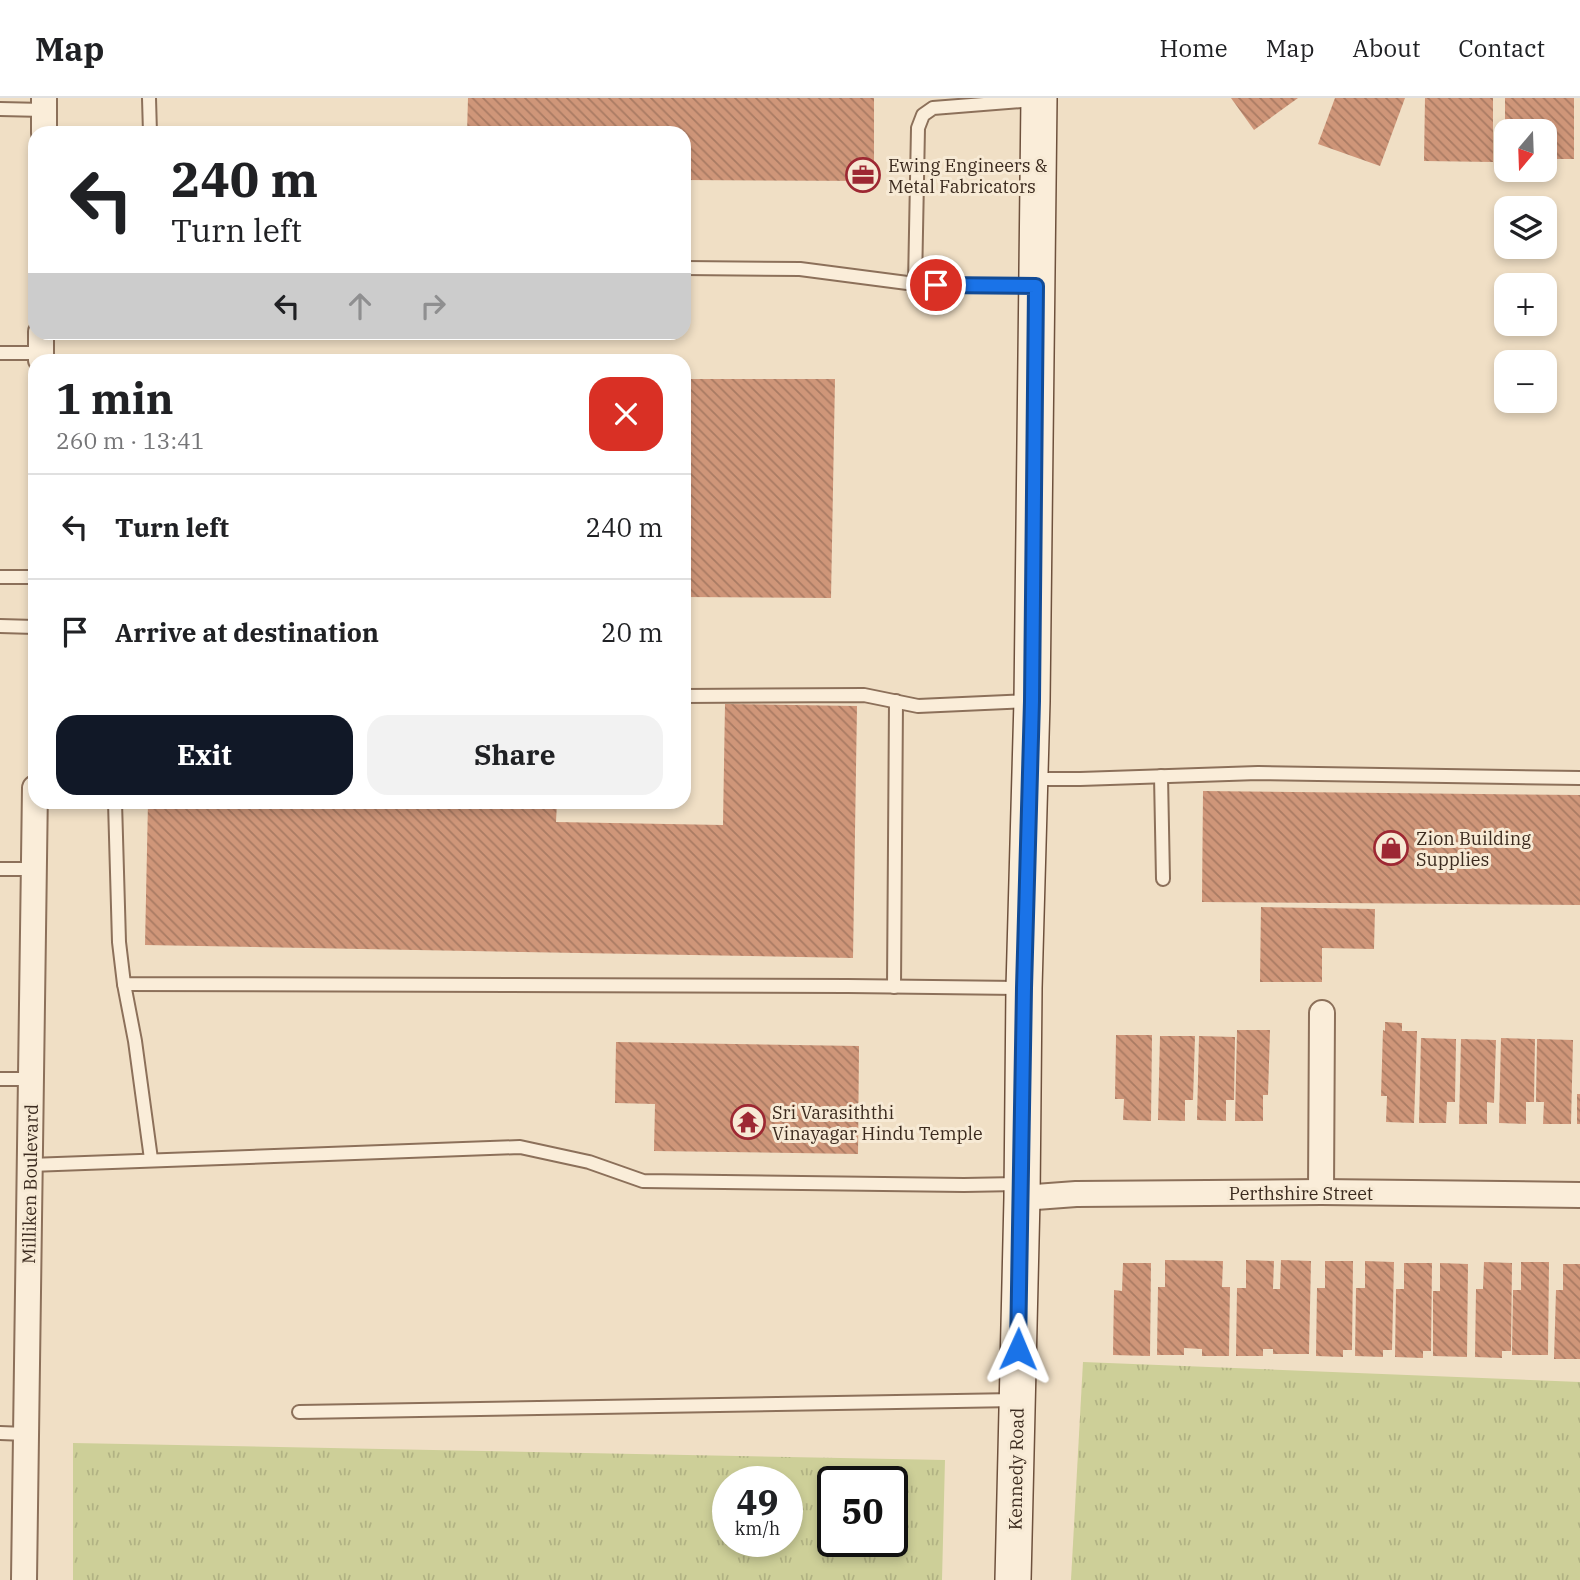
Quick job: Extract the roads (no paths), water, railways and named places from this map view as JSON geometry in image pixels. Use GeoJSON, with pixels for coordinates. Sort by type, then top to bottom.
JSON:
{"type":"FeatureCollection","features":[{"type":"Feature","properties":{"kind":"main road","name":"Kennedy Road"},"geometry":{"type":"LineString","coordinates":[[1013,1580],[1032,701],[1039,99]]}},
{"type":"Feature","properties":{"kind":"street","name":"Milliken Boulevard"},"geometry":{"type":"LineString","coordinates":[[24,1580],[35,809]]}},
{"type":"Feature","properties":{"kind":"street"},"geometry":{"type":"LineString","coordinates":[[1321,1192],[1322,1013]]}},
{"type":"Feature","properties":{"kind":"street","name":"Perthshire Street"},"geometry":{"type":"LineString","coordinates":[[1022,1191],[1076,1194],[1321,1192],[1580,1195]]}},
{"type":"Feature","properties":{"kind":"lane"},"geometry":{"type":"LineString","coordinates":[[149,98],[150,126]]}},
{"type":"Feature","properties":{"kind":"lane"},"geometry":{"type":"LineString","coordinates":[[915,284],[918,128],[923,115],[933,108],[1039,99]]}},
{"type":"Feature","properties":{"kind":"lane"},"geometry":{"type":"LineString","coordinates":[[0,109],[44,114]]}},
{"type":"Feature","properties":{"kind":"lane"},"geometry":{"type":"LineString","coordinates":[[691,268],[800,269],[915,284],[1036,286]]}},
{"type":"Feature","properties":{"kind":"lane"},"geometry":{"type":"LineString","coordinates":[[0,353],[41,349]]}},
{"type":"Feature","properties":{"kind":"lane"},"geometry":{"type":"LineString","coordinates":[[0,577],[28,577]]}},
{"type":"Feature","properties":{"kind":"lane"},"geometry":{"type":"LineString","coordinates":[[0,626],[28,627]]}},
{"type":"Feature","properties":{"kind":"lane"},"geometry":{"type":"LineString","coordinates":[[691,696],[864,695],[918,706],[1032,701]]}},
{"type":"Feature","properties":{"kind":"lane"},"geometry":{"type":"LineString","coordinates":[[894,987],[896,701]]}},
{"type":"Feature","properties":{"kind":"lane"},"geometry":{"type":"LineString","coordinates":[[1030,779],[1258,773],[1580,778]]}},
{"type":"Feature","properties":{"kind":"lane"},"geometry":{"type":"LineString","coordinates":[[1161,776],[1163,879]]}},
{"type":"Feature","properties":{"kind":"lane"},"geometry":{"type":"LineString","coordinates":[[115,809],[119,942],[151,1159]]}},
{"type":"Feature","properties":{"kind":"lane"},"geometry":{"type":"LineString","coordinates":[[0,869],[34,869]]}},
{"type":"Feature","properties":{"kind":"lane"},"geometry":{"type":"LineString","coordinates":[[124,984],[1024,988]]}},
{"type":"Feature","properties":{"kind":"lane"},"geometry":{"type":"LineString","coordinates":[[0,1079],[31,1079]]}},
{"type":"Feature","properties":{"kind":"lane"},"geometry":{"type":"LineString","coordinates":[[30,1165],[520,1147],[589,1162],[643,1181],[964,1185],[1022,1191]]}},
{"type":"Feature","properties":{"kind":"lane"},"geometry":{"type":"LineString","coordinates":[[299,1412],[1017,1400]]}},
{"type":"Feature","properties":{"kind":"lane"},"geometry":{"type":"LineString","coordinates":[[0,1433],[26,1434]]}},
{"type":"Feature","properties":{"kind":"place","name":"Ewing Engineers & Metal Fabricators"},"geometry":{"type":"Point","coordinates":[863,175]}},
{"type":"Feature","properties":{"kind":"place","name":"Zion Building Supplies"},"geometry":{"type":"Point","coordinates":[1391,848]}},
{"type":"Feature","properties":{"kind":"place","name":"Sri Varasiththi Vinayagar Hindu Temple"},"geometry":{"type":"Point","coordinates":[748,1122]}}]}
